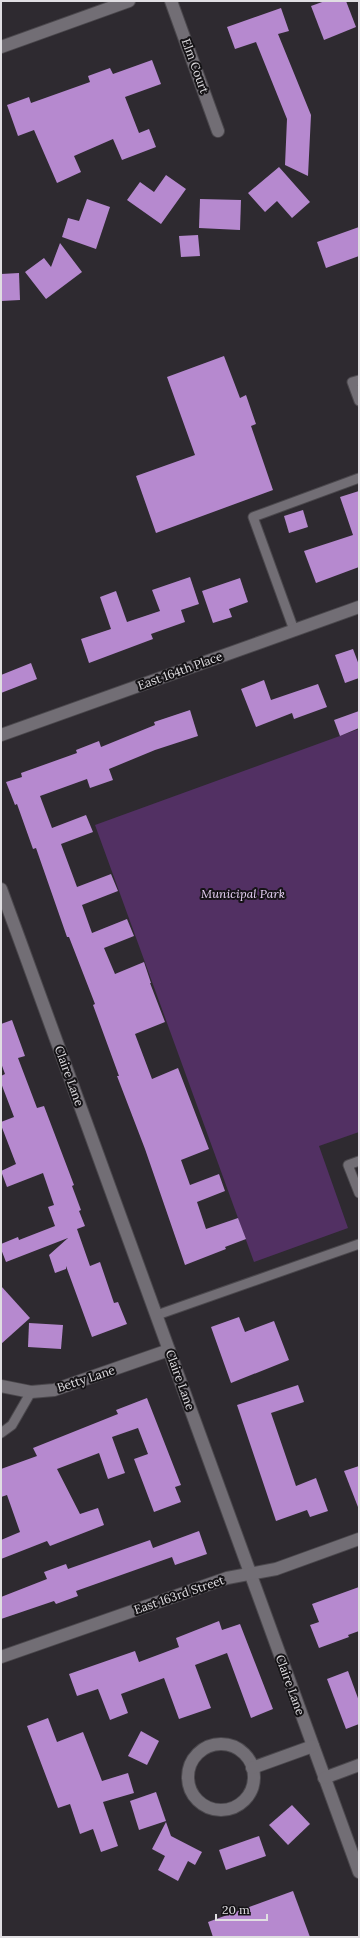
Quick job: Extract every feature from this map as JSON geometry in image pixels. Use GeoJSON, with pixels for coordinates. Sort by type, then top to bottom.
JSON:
{"type":"FeatureCollection","features":[{"type":"Feature","properties":{"kind":"street"},"geometry":{"type":"LineString","coordinates":[[1,47],[129,1]]}},
{"type":"Feature","properties":{"kind":"street","name":"Elm Court"},"geometry":{"type":"LineString","coordinates":[[171,1],[218,131]]}},
{"type":"Feature","properties":{"kind":"street","name":"East 164th Place"},"geometry":{"type":"LineString","coordinates":[[1,735],[359,607]]}},
{"type":"Feature","properties":{"kind":"street","name":"Claire Lane"},"geometry":{"type":"LineString","coordinates":[[1,889],[359,1872]]}},
{"type":"Feature","properties":{"kind":"street","name":"Betty Lane"},"geometry":{"type":"LineString","coordinates":[[1,1386],[31,1392],[54,1390],[169,1350]]}},
{"type":"Feature","properties":{"kind":"street","name":"East 163rd Street"},"geometry":{"type":"LineString","coordinates":[[1,1657],[227,1578],[276,1569],[359,1539]]}},
{"type":"Feature","properties":{"kind":"street"},"geometry":{"type":"LineString","coordinates":[[222,1744],[233,1747],[248,1759],[252,1768],[254,1778],[252,1788],[246,1798],[239,1804],[229,1809],[219,1810],[209,1808],[196,1798],[189,1785],[188,1775],[190,1765],[196,1756],[212,1745],[222,1744]]}},
{"type":"Feature","properties":{"kind":"street"},"geometry":{"type":"LineString","coordinates":[[252,1768],[313,1746]]}},
{"type":"Feature","properties":{"kind":"street"},"geometry":{"type":"LineString","coordinates":[[324,1778],[359,1766]]}},
{"type":"Feature","properties":{"kind":"lane"},"geometry":{"type":"LineString","coordinates":[[359,380],[352,382],[359,401]]}},
{"type":"Feature","properties":{"kind":"lane"},"geometry":{"type":"LineString","coordinates":[[294,630],[253,517],[359,478]]}},
{"type":"Feature","properties":{"kind":"lane"},"geometry":{"type":"LineString","coordinates":[[359,1161],[348,1165],[359,1193]]}},
{"type":"Feature","properties":{"kind":"lane"},"geometry":{"type":"LineString","coordinates":[[157,1315],[359,1244]]}},
{"type":"Feature","properties":{"kind":"lane"},"geometry":{"type":"LineString","coordinates":[[1,1432],[12,1425],[31,1392]]}},
{"type":"Feature","properties":{"kind":"green space","name":"Municipal Park"},"geometry":{"type":"Polygon","coordinates":[[[359,729],[359,1132],[319,1146],[348,1228],[254,1262],[95,825],[359,729]]]}},
{"type":"Feature","properties":{"kind":"building"},"geometry":{"type":"Polygon","coordinates":[[[325,1],[346,1],[356,27],[324,40],[311,6],[325,1]]]}},
{"type":"Feature","properties":{"kind":"building"},"geometry":{"type":"Polygon","coordinates":[[[281,8],[289,31],[278,34],[311,115],[308,176],[285,165],[287,119],[256,42],[235,49],[227,27],[281,8]]]}},
{"type":"Feature","properties":{"kind":"building"},"geometry":{"type":"Polygon","coordinates":[[[152,60],[161,84],[125,97],[139,133],[149,129],[156,147],[122,160],[113,139],[74,156],[81,172],[57,183],[34,130],[18,136],[7,105],[29,97],[31,103],[90,82],[88,76],[110,68],[113,74],[152,60]]]}},
{"type":"Feature","properties":{"kind":"building"},"geometry":{"type":"Polygon","coordinates":[[[279,167],[310,202],[292,218],[277,201],[265,212],[248,193],[279,167]]]}},
{"type":"Feature","properties":{"kind":"building"},"geometry":{"type":"Polygon","coordinates":[[[166,175],[186,189],[161,224],[127,200],[140,182],[154,192],[166,175]]]}},
{"type":"Feature","properties":{"kind":"building"},"geometry":{"type":"Polygon","coordinates":[[[87,199],[110,207],[96,249],[62,237],[68,218],[79,221],[87,199]]]}},
{"type":"Feature","properties":{"kind":"building"},"geometry":{"type":"Polygon","coordinates":[[[200,199],[241,200],[240,230],[199,228],[200,199]]]}},
{"type":"Feature","properties":{"kind":"building"},"geometry":{"type":"Polygon","coordinates":[[[359,227],[359,256],[326,268],[317,242],[359,227]]]}},
{"type":"Feature","properties":{"kind":"building"},"geometry":{"type":"Polygon","coordinates":[[[198,235],[200,256],[181,257],[179,236],[198,235]]]}},
{"type":"Feature","properties":{"kind":"building"},"geometry":{"type":"Polygon","coordinates":[[[60,243],[82,272],[46,299],[25,272],[44,258],[51,267],[60,243]]]}},
{"type":"Feature","properties":{"kind":"building"},"geometry":{"type":"Polygon","coordinates":[[[19,273],[20,300],[1,301],[1,274],[19,273]]]}},
{"type":"Feature","properties":{"kind":"building"},"geometry":{"type":"Polygon","coordinates":[[[224,356],[240,398],[246,395],[256,424],[251,426],[273,490],[156,533],[136,476],[195,455],[167,377],[224,356]]]}},
{"type":"Feature","properties":{"kind":"building"},"geometry":{"type":"Polygon","coordinates":[[[359,491],[359,567],[316,583],[304,551],[353,535],[340,497],[359,491]]]}},
{"type":"Feature","properties":{"kind":"building"},"geometry":{"type":"Polygon","coordinates":[[[303,510],[308,527],[289,533],[284,516],[303,510]]]}},
{"type":"Feature","properties":{"kind":"building"},"geometry":{"type":"Polygon","coordinates":[[[190,577],[199,604],[181,610],[185,622],[151,634],[153,639],[89,663],[81,639],[111,629],[100,597],[116,591],[127,622],[160,611],[152,590],[190,577]]]}},
{"type":"Feature","properties":{"kind":"building"},"geometry":{"type":"Polygon","coordinates":[[[240,578],[248,602],[229,609],[232,617],[213,623],[202,591],[240,578]]]}},
{"type":"Feature","properties":{"kind":"building"},"geometry":{"type":"Polygon","coordinates":[[[353,649],[359,665],[359,678],[345,683],[335,655],[353,649]]]}},
{"type":"Feature","properties":{"kind":"building"},"geometry":{"type":"Polygon","coordinates":[[[31,663],[37,679],[1,693],[1,675],[31,663]]]}},
{"type":"Feature","properties":{"kind":"building"},"geometry":{"type":"Polygon","coordinates":[[[264,680],[271,700],[318,684],[327,707],[294,719],[292,713],[256,727],[241,689],[264,680]]]}},
{"type":"Feature","properties":{"kind":"building"},"geometry":{"type":"Polygon","coordinates":[[[190,710],[198,736],[155,750],[109,769],[113,780],[90,788],[87,779],[40,796],[52,828],[86,815],[93,832],[61,844],[77,887],[111,874],[118,891],[82,905],[92,933],[127,919],[134,936],[104,948],[115,974],[144,962],[150,983],[165,1022],[135,1034],[152,1079],[178,1068],[209,1149],[181,1160],[190,1185],[219,1174],[225,1191],[197,1202],[206,1229],[238,1218],[246,1239],[225,1247],[226,1249],[185,1265],[145,1149],[117,1076],[119,1076],[93,1005],[95,1004],[69,937],[67,937],[36,848],[33,849],[17,804],[15,805],[6,782],[22,777],[21,773],[77,753],[76,750],[99,741],[101,747],[155,725],[154,722],[190,710]]]}},
{"type":"Feature","properties":{"kind":"building"},"geometry":{"type":"Polygon","coordinates":[[[359,711],[359,728],[340,736],[334,720],[359,711]]]}},
{"type":"Feature","properties":{"kind":"building"},"geometry":{"type":"Polygon","coordinates":[[[12,1020],[25,1056],[18,1058],[37,1108],[44,1106],[74,1185],[72,1186],[85,1226],[77,1229],[90,1266],[100,1262],[114,1303],[118,1302],[127,1324],[92,1337],[66,1266],[66,1269],[55,1273],[49,1255],[68,1238],[6,1262],[1,1249],[1,1244],[18,1237],[19,1240],[55,1226],[48,1207],[54,1205],[43,1173],[7,1187],[1,1171],[16,1164],[1,1125],[1,1122],[14,1117],[1,1083],[1,1076],[5,1074],[1,1063],[1,1024],[12,1020]]]}},
{"type":"Feature","properties":{"kind":"building"},"geometry":{"type":"Polygon","coordinates":[[[1,1286],[30,1318],[1,1344],[1,1286]]]}},
{"type":"Feature","properties":{"kind":"building"},"geometry":{"type":"Polygon","coordinates":[[[239,1317],[245,1332],[274,1321],[289,1360],[231,1383],[211,1327],[239,1317]]]}},
{"type":"Feature","properties":{"kind":"building"},"geometry":{"type":"Polygon","coordinates":[[[29,1323],[63,1325],[61,1349],[28,1347],[29,1323]]]}},
{"type":"Feature","properties":{"kind":"building"},"geometry":{"type":"Polygon","coordinates":[[[298,1385],[304,1402],[271,1413],[296,1486],[316,1478],[328,1511],[310,1517],[307,1510],[276,1521],[237,1405],[298,1385]]]}},
{"type":"Feature","properties":{"kind":"building"},"geometry":{"type":"Polygon","coordinates":[[[147,1398],[181,1485],[175,1487],[181,1502],[154,1512],[134,1459],[148,1454],[138,1428],[112,1437],[125,1473],[108,1479],[99,1453],[57,1469],[80,1514],[98,1508],[104,1525],[50,1546],[47,1541],[1,1559],[1,1540],[20,1532],[7,1495],[1,1497],[1,1469],[37,1456],[33,1448],[118,1414],[116,1410],[147,1398]]]}},
{"type":"Feature","properties":{"kind":"building"},"geometry":{"type":"Polygon","coordinates":[[[359,1466],[359,1507],[358,1507],[344,1471],[359,1466]]]}},
{"type":"Feature","properties":{"kind":"building"},"geometry":{"type":"Polygon","coordinates":[[[199,1531],[207,1554],[175,1565],[172,1557],[76,1591],[78,1596],[56,1604],[54,1601],[1,1619],[1,1597],[47,1579],[44,1572],[66,1564],[68,1569],[150,1540],[153,1548],[199,1531]]]}},
{"type":"Feature","properties":{"kind":"building"},"geometry":{"type":"Polygon","coordinates":[[[359,1587],[359,1631],[348,1635],[349,1637],[319,1648],[310,1625],[319,1622],[312,1604],[359,1587]]]}},
{"type":"Feature","properties":{"kind":"building"},"geometry":{"type":"Polygon","coordinates":[[[219,1621],[222,1630],[240,1624],[273,1709],[251,1718],[227,1653],[195,1665],[211,1708],[179,1719],[164,1678],[121,1694],[128,1713],[110,1720],[98,1689],[77,1696],[69,1674],[135,1651],[139,1662],[179,1647],[176,1638],[219,1621]]]}},
{"type":"Feature","properties":{"kind":"building"},"geometry":{"type":"Polygon","coordinates":[[[348,1671],[359,1701],[359,1724],[346,1729],[327,1679],[348,1671]]]}},
{"type":"Feature","properties":{"kind":"building"},"geometry":{"type":"Polygon","coordinates":[[[48,1718],[57,1742],[83,1732],[102,1781],[128,1773],[134,1793],[103,1802],[118,1846],[101,1852],[93,1829],[80,1834],[70,1804],[58,1808],[27,1726],[48,1718]]]}},
{"type":"Feature","properties":{"kind":"building"},"geometry":{"type":"Polygon","coordinates":[[[141,1731],[159,1741],[147,1765],[128,1756],[141,1731]]]}},
{"type":"Feature","properties":{"kind":"building"},"geometry":{"type":"Polygon","coordinates":[[[156,1792],[166,1821],[139,1830],[130,1801],[156,1792]]]}},
{"type":"Feature","properties":{"kind":"building"},"geometry":{"type":"Polygon","coordinates":[[[292,1805],[310,1824],[288,1845],[269,1825],[292,1805]]]}},
{"type":"Feature","properties":{"kind":"building"},"geometry":{"type":"Polygon","coordinates":[[[166,1822],[171,1836],[202,1852],[195,1865],[188,1861],[178,1881],[158,1870],[165,1856],[152,1849],[166,1822]]]}},
{"type":"Feature","properties":{"kind":"building"},"geometry":{"type":"Polygon","coordinates":[[[259,1836],[266,1856],[226,1870],[219,1850],[259,1836]]]}},
{"type":"Feature","properties":{"kind":"building"},"geometry":{"type":"Polygon","coordinates":[[[293,1891],[310,1937],[213,1937],[208,1922],[293,1891]]]}}]}
